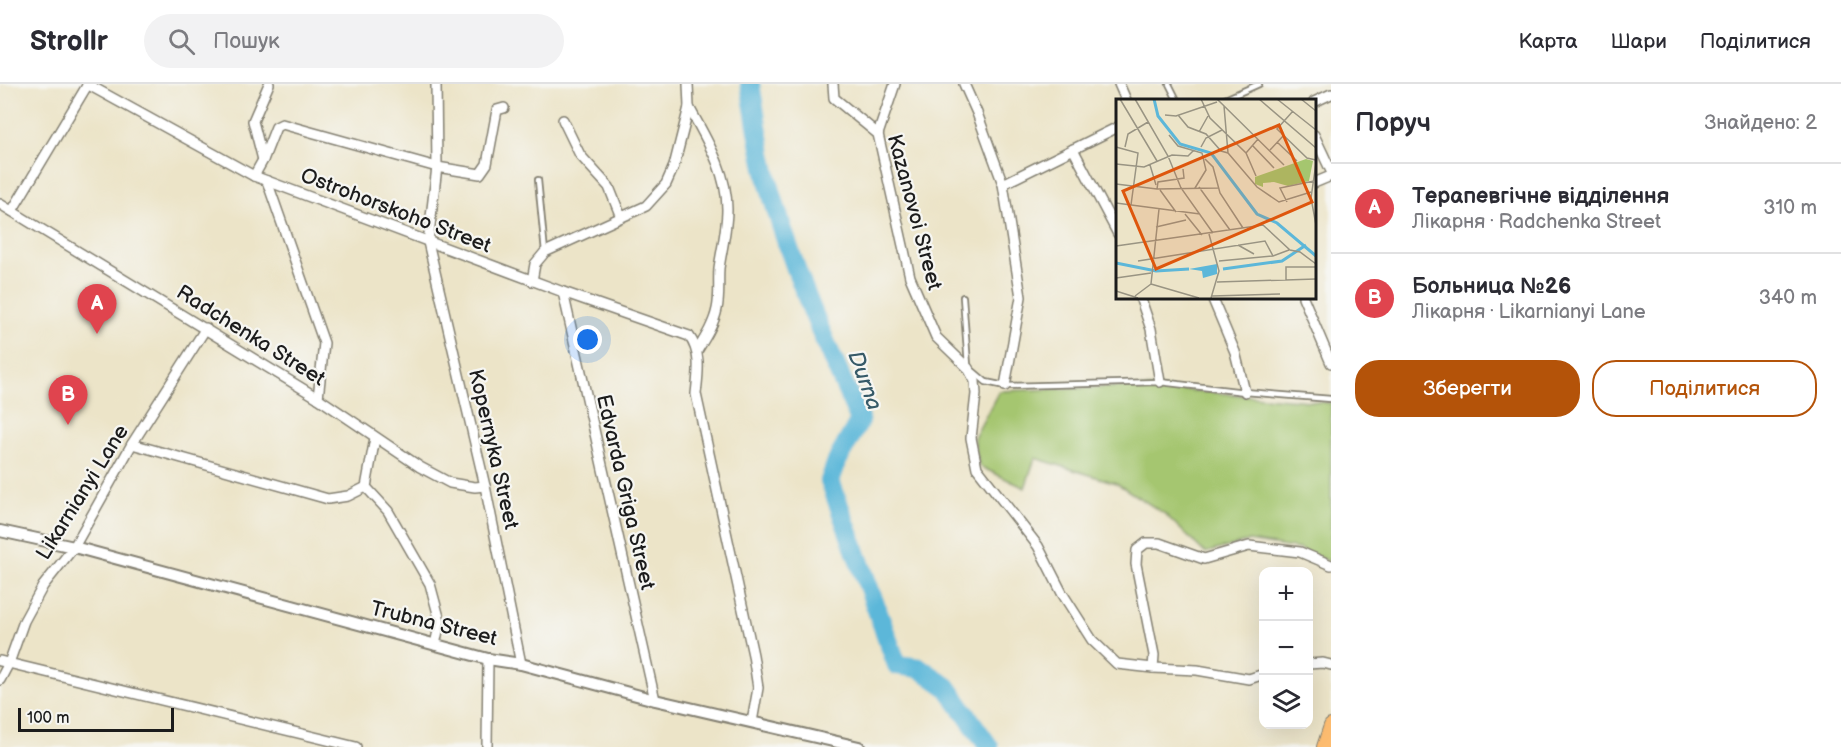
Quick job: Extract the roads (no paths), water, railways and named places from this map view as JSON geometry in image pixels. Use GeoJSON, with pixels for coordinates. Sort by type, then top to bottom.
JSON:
{"type":"FeatureCollection","features":[{"type":"Feature","properties":{"kind":"main road"},"geometry":{"type":"LineString","coordinates":[[1324,747],[1331,726]]}},
{"type":"Feature","properties":{"kind":"street"},"geometry":{"type":"LineString","coordinates":[[12,211],[88,84]]}},
{"type":"Feature","properties":{"kind":"street","name":"Ostrohorskoho Street"},"geometry":{"type":"LineString","coordinates":[[88,84],[254,176],[532,281],[689,336],[695,343],[697,351]]}},
{"type":"Feature","properties":{"kind":"street"},"geometry":{"type":"LineString","coordinates":[[263,160],[253,121],[269,84]]}},
{"type":"Feature","properties":{"kind":"street","name":"Kopernyka Street"},"geometry":{"type":"LineString","coordinates":[[436,84],[437,166],[428,242],[485,486],[521,664]]}},
{"type":"Feature","properties":{"kind":"street"},"geometry":{"type":"LineString","coordinates":[[532,281],[535,264],[545,252],[646,206],[666,184],[674,166],[689,106],[688,84]]}},
{"type":"Feature","properties":{"kind":"street","name":"Kazanovoi Street"},"geometry":{"type":"LineString","coordinates":[[833,84],[834,98],[878,134],[910,277],[936,337],[968,368]]}},
{"type":"Feature","properties":{"kind":"street"},"geometry":{"type":"LineString","coordinates":[[878,134],[895,84]]}},
{"type":"Feature","properties":{"kind":"street"},"geometry":{"type":"LineString","coordinates":[[964,84],[1003,184],[1021,297],[1005,386]]}},
{"type":"Feature","properties":{"kind":"street"},"geometry":{"type":"LineString","coordinates":[[1119,84],[1126,99]]}},
{"type":"Feature","properties":{"kind":"street"},"geometry":{"type":"LineString","coordinates":[[1316,101],[1331,94]]}},
{"type":"Feature","properties":{"kind":"street"},"geometry":{"type":"LineString","coordinates":[[689,106],[713,151],[721,170],[725,189],[727,209],[719,270],[717,309],[697,351],[696,394],[751,644],[758,688],[752,722]]}},
{"type":"Feature","properties":{"kind":"street"},"geometry":{"type":"LineString","coordinates":[[254,176],[276,127],[282,124],[437,166],[480,174],[487,164],[497,110],[504,108]]}},
{"type":"Feature","properties":{"kind":"street"},"geometry":{"type":"LineString","coordinates":[[563,120],[580,155],[609,187],[621,217]]}},
{"type":"Feature","properties":{"kind":"street"},"geometry":{"type":"LineString","coordinates":[[1003,184],[1116,129]]}},
{"type":"Feature","properties":{"kind":"street"},"geometry":{"type":"LineString","coordinates":[[1316,140],[1331,174],[1316,182]]}},
{"type":"Feature","properties":{"kind":"street"},"geometry":{"type":"LineString","coordinates":[[1074,149],[1116,230]]}},
{"type":"Feature","properties":{"kind":"street"},"geometry":{"type":"LineString","coordinates":[[267,181],[324,343],[318,398]]}},
{"type":"Feature","properties":{"kind":"street","name":"Radchenka Street"},"geometry":{"type":"LineString","coordinates":[[0,204],[318,398],[420,467],[450,483],[475,487],[485,486]]}},
{"type":"Feature","properties":{"kind":"street","name":"Edvarda Griga Street"},"geometry":{"type":"LineString","coordinates":[[563,292],[655,700]]}},
{"type":"Feature","properties":{"kind":"street"},"geometry":{"type":"LineString","coordinates":[[1140,298],[1151,329],[1160,382]]}},
{"type":"Feature","properties":{"kind":"street"},"geometry":{"type":"LineString","coordinates":[[1212,298],[1235,352],[1245,392]]}},
{"type":"Feature","properties":{"kind":"street"},"geometry":{"type":"LineString","coordinates":[[1304,298],[1331,363]]}},
{"type":"Feature","properties":{"kind":"street","name":"Likarnianyi Lane"},"geometry":{"type":"LineString","coordinates":[[0,680],[5,662],[43,586],[74,547],[132,444],[206,328]]}},
{"type":"Feature","properties":{"kind":"street"},"geometry":{"type":"LineString","coordinates":[[968,368],[975,381],[976,394],[971,438],[977,468],[1038,546],[1062,593],[1092,640],[1117,664],[1197,670],[1249,679],[1260,675]]}},
{"type":"Feature","properties":{"kind":"street"},"geometry":{"type":"LineString","coordinates":[[366,487],[375,438]]}},
{"type":"Feature","properties":{"kind":"street"},"geometry":{"type":"LineString","coordinates":[[132,444],[328,499],[348,496],[366,487]]}},
{"type":"Feature","properties":{"kind":"street"},"geometry":{"type":"LineString","coordinates":[[366,487],[388,511],[430,584],[440,621],[435,645]]}},
{"type":"Feature","properties":{"kind":"street","name":"Trubna Street"},"geometry":{"type":"LineString","coordinates":[[0,531],[74,547],[488,659],[521,664],[655,700],[860,747]]}},
{"type":"Feature","properties":{"kind":"street"},"geometry":{"type":"LineString","coordinates":[[1153,668],[1154,655],[1136,564],[1137,550],[1146,543],[1159,543],[1204,559],[1249,546],[1300,552],[1331,565]]}},
{"type":"Feature","properties":{"kind":"street"},"geometry":{"type":"LineString","coordinates":[[487,747],[488,659]]}},
{"type":"Feature","properties":{"kind":"street"},"geometry":{"type":"LineString","coordinates":[[5,662],[356,747]]}},
{"type":"Feature","properties":{"kind":"street"},"geometry":{"type":"LineString","coordinates":[[1313,664],[1331,665]]}},
{"type":"Feature","properties":{"kind":"lane"},"geometry":{"type":"LineString","coordinates":[[1169,84],[1176,99]]}},
{"type":"Feature","properties":{"kind":"lane"},"geometry":{"type":"LineString","coordinates":[[1224,99],[1248,86],[1259,84]]}},
{"type":"Feature","properties":{"kind":"lane"},"geometry":{"type":"LineString","coordinates":[[538,180],[545,252]]}},
{"type":"Feature","properties":{"kind":"lane"},"geometry":{"type":"LineString","coordinates":[[963,297],[968,368],[986,382],[1005,386],[1160,382],[1331,399]]}},
{"type":"Feature","properties":{"kind":"waterway","name":"Durna"},"geometry":{"type":"LineString","coordinates":[[750,84],[766,172],[778,215],[798,274],[860,420],[837,461],[830,481],[897,665],[920,668],[947,687],[989,747]]}},
{"type":"Feature","properties":{"kind":"place","name":"Терапевгічне відділення"},"geometry":{"type":"Point","coordinates":[97,334]}},
{"type":"Feature","properties":{"kind":"place","name":"Больница №26"},"geometry":{"type":"Point","coordinates":[68,425]}}]}
